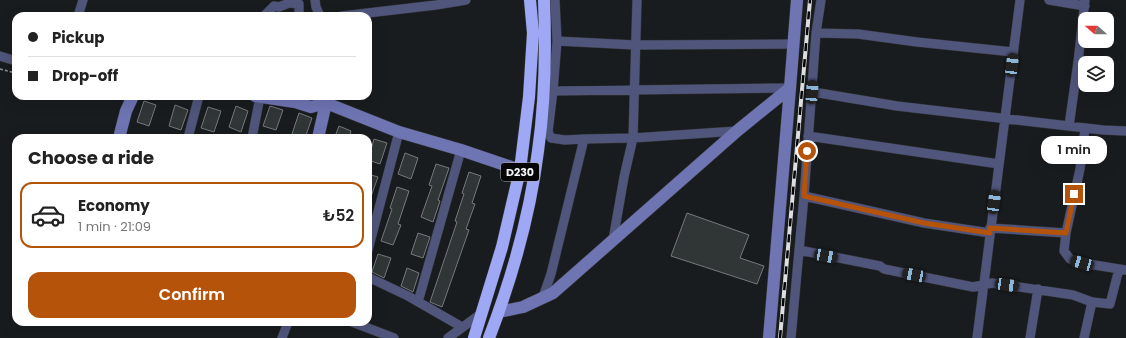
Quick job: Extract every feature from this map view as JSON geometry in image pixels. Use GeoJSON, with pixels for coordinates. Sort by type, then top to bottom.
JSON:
{"type":"FeatureCollection","features":[{"type":"Feature","properties":{"kind":"highway","name":"D230"},"geometry":{"type":"LineString","coordinates":[[474,338],[502,247],[520,170],[529,97],[533,33],[530,0]]}},
{"type":"Feature","properties":{"kind":"highway","name":"D230"},"geometry":{"type":"LineString","coordinates":[[489,338],[517,255],[531,195],[538,150],[544,84],[544,0]]}},
{"type":"Feature","properties":{"kind":"street"},"geometry":{"type":"LineString","coordinates":[[79,12],[83,0]]}},
{"type":"Feature","properties":{"kind":"street"},"geometry":{"type":"LineString","coordinates":[[315,0],[318,12]]}},
{"type":"Feature","properties":{"kind":"street"},"geometry":{"type":"LineString","coordinates":[[372,13],[466,0]]}},
{"type":"Feature","properties":{"kind":"street"},"geometry":{"type":"LineString","coordinates":[[555,0],[557,41],[548,132],[551,138],[565,140],[634,138],[737,131]]}},
{"type":"Feature","properties":{"kind":"street"},"geometry":{"type":"LineString","coordinates":[[613,240],[624,177],[634,138],[637,0]]}},
{"type":"Feature","properties":{"kind":"street"},"geometry":{"type":"LineString","coordinates":[[769,338],[797,0]]}},
{"type":"Feature","properties":{"kind":"street"},"geometry":{"type":"LineString","coordinates":[[791,338],[804,196],[816,33],[821,0]]}},
{"type":"Feature","properties":{"kind":"street"},"geometry":{"type":"LineString","coordinates":[[977,338],[1020,0]]}},
{"type":"Feature","properties":{"kind":"street"},"geometry":{"type":"LineString","coordinates":[[1049,0],[1085,3],[1069,126]]}},
{"type":"Feature","properties":{"kind":"street"},"geometry":{"type":"LineString","coordinates":[[268,12],[274,6],[279,7],[289,3],[299,4],[298,12]]}},
{"type":"Feature","properties":{"kind":"street"},"geometry":{"type":"LineString","coordinates":[[816,33],[858,34],[1013,52]]}},
{"type":"Feature","properties":{"kind":"street"},"geometry":{"type":"LineString","coordinates":[[557,41],[635,45],[794,44]]}},
{"type":"Feature","properties":{"kind":"street"},"geometry":{"type":"LineString","coordinates":[[0,56],[12,60]]}},
{"type":"Feature","properties":{"kind":"street"},"geometry":{"type":"LineString","coordinates":[[499,312],[523,306],[553,293],[737,131],[790,88]]}},
{"type":"Feature","properties":{"kind":"street"},"geometry":{"type":"LineString","coordinates":[[553,91],[790,88]]}},
{"type":"Feature","properties":{"kind":"street"},"geometry":{"type":"LineString","coordinates":[[812,92],[898,106],[1103,130],[1126,131]]}},
{"type":"Feature","properties":{"kind":"street"},"geometry":{"type":"LineString","coordinates":[[120,134],[126,111],[131,100]]}},
{"type":"Feature","properties":{"kind":"street"},"geometry":{"type":"LineString","coordinates":[[189,134],[198,100]]}},
{"type":"Feature","properties":{"kind":"street"},"geometry":{"type":"LineString","coordinates":[[253,134],[258,100]]}},
{"type":"Feature","properties":{"kind":"street"},"geometry":{"type":"LineString","coordinates":[[297,100],[311,107],[326,100],[399,132],[461,150],[520,170]]}},
{"type":"Feature","properties":{"kind":"street"},"geometry":{"type":"LineString","coordinates":[[319,134],[326,100]]}},
{"type":"Feature","properties":{"kind":"street"},"geometry":{"type":"LineString","coordinates":[[799,250],[973,287],[992,283],[1073,295],[1092,302],[1110,304],[1122,270],[1082,263],[1070,259],[1064,251],[1066,233],[1080,169],[1085,128]]}},
{"type":"Feature","properties":{"kind":"street"},"geometry":{"type":"LineString","coordinates":[[372,235],[399,132]]}},
{"type":"Feature","properties":{"kind":"street"},"geometry":{"type":"LineString","coordinates":[[808,136],[999,164]]}},
{"type":"Feature","properties":{"kind":"street"},"geometry":{"type":"LineString","coordinates":[[543,297],[551,274],[584,139]]}},
{"type":"Feature","properties":{"kind":"street"},"geometry":{"type":"LineString","coordinates":[[418,302],[461,150]]}},
{"type":"Feature","properties":{"kind":"street"},"geometry":{"type":"LineString","coordinates":[[804,196],[924,223],[990,230],[1066,233]]}},
{"type":"Feature","properties":{"kind":"street"},"geometry":{"type":"LineString","coordinates":[[372,279],[418,302],[462,328]]}},
{"type":"Feature","properties":{"kind":"street"},"geometry":{"type":"LineString","coordinates":[[1030,338],[1038,290]]}},
{"type":"Feature","properties":{"kind":"street"},"geometry":{"type":"LineString","coordinates":[[1084,338],[1092,302]]}},
{"type":"Feature","properties":{"kind":"street"},"geometry":{"type":"LineString","coordinates":[[448,338],[482,313]]}},
{"type":"Feature","properties":{"kind":"street"},"geometry":{"type":"LineString","coordinates":[[286,337],[287,326]]}},
{"type":"Feature","properties":{"kind":"street"},"geometry":{"type":"LineString","coordinates":[[362,326],[394,338]]}},
{"type":"Feature","properties":{"kind":"path"},"geometry":{"type":"LineString","coordinates":[[0,69],[12,72]]}},
{"type":"Feature","properties":{"kind":"building"},"geometry":{"type":"Polygon","coordinates":[[[144,101],[156,105],[149,126],[137,122],[144,101]]]}},
{"type":"Feature","properties":{"kind":"building"},"geometry":{"type":"Polygon","coordinates":[[[175,105],[188,110],[181,130],[169,126],[175,105]]]}},
{"type":"Feature","properties":{"kind":"building"},"geometry":{"type":"Polygon","coordinates":[[[236,106],[248,111],[241,132],[229,127],[236,106]]]}},
{"type":"Feature","properties":{"kind":"building"},"geometry":{"type":"Polygon","coordinates":[[[270,106],[283,110],[276,130],[263,126],[270,106]]]}},
{"type":"Feature","properties":{"kind":"building"},"geometry":{"type":"Polygon","coordinates":[[[208,107],[221,111],[214,132],[201,128],[208,107]]]}},
{"type":"Feature","properties":{"kind":"building"},"geometry":{"type":"Polygon","coordinates":[[[299,113],[312,118],[306,134],[292,134],[299,113]]]}},
{"type":"Feature","properties":{"kind":"building"},"geometry":{"type":"Polygon","coordinates":[[[339,126],[351,131],[350,134],[336,134],[339,126]]]}},
{"type":"Feature","properties":{"kind":"building"},"geometry":{"type":"Polygon","coordinates":[[[374,139],[387,143],[380,164],[372,161],[372,146],[374,139]]]}},
{"type":"Feature","properties":{"kind":"building"},"geometry":{"type":"Polygon","coordinates":[[[405,153],[418,158],[411,179],[398,174],[405,153]]]}},
{"type":"Feature","properties":{"kind":"building"},"geometry":{"type":"Polygon","coordinates":[[[436,164],[449,168],[438,200],[440,201],[433,222],[421,217],[432,186],[429,185],[436,164]]]}},
{"type":"Feature","properties":{"kind":"building"},"geometry":{"type":"Polygon","coordinates":[[[469,172],[481,176],[472,203],[475,204],[466,229],[469,230],[442,307],[430,302],[457,222],[455,221],[464,194],[462,193],[469,172]]]}},
{"type":"Feature","properties":{"kind":"building"},"geometry":{"type":"Polygon","coordinates":[[[372,175],[378,177],[372,194],[372,175]]]}},
{"type":"Feature","properties":{"kind":"building"},"geometry":{"type":"Polygon","coordinates":[[[397,187],[409,191],[398,224],[401,225],[393,245],[381,241],[392,209],[390,208],[397,187]]]}},
{"type":"Feature","properties":{"kind":"building"},"geometry":{"type":"Polygon","coordinates":[[[687,213],[749,235],[740,258],[764,266],[757,284],[671,256],[687,213]]]}},
{"type":"Feature","properties":{"kind":"building"},"geometry":{"type":"Polygon","coordinates":[[[418,233],[430,237],[423,258],[411,254],[418,233]]]}},
{"type":"Feature","properties":{"kind":"building"},"geometry":{"type":"Polygon","coordinates":[[[378,254],[391,258],[384,278],[372,272],[378,254]]]}},
{"type":"Feature","properties":{"kind":"building"},"geometry":{"type":"Polygon","coordinates":[[[407,268],[419,273],[413,292],[401,286],[407,268]]]}},
{"type":"Feature","properties":{"kind":"railway"},"geometry":{"type":"LineString","coordinates":[[780,338],[810,0]]}},
{"type":"Feature","properties":{"kind":"route"},"geometry":{"type":"LineString","coordinates":[[807,151],[804,196],[924,223],[990,233],[990,228],[1066,233],[1074,194]]}}]}
